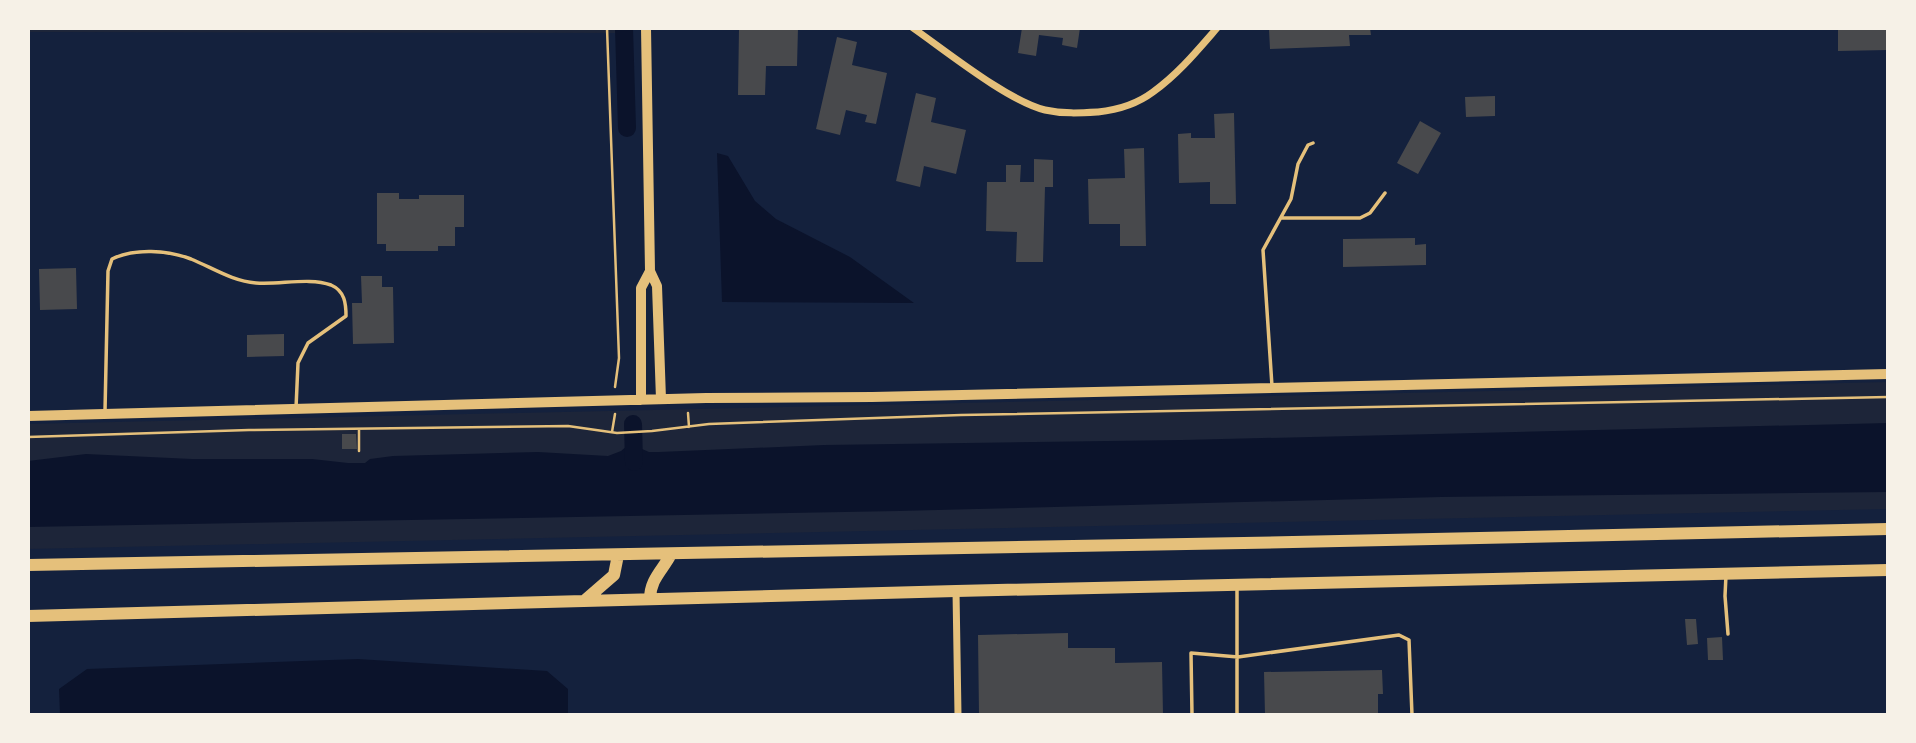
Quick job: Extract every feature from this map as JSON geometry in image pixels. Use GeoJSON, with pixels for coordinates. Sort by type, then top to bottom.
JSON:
{"type":"FeatureCollection","features":[{"type":"Feature","properties":{"kind":"main road"},"geometry":{"type":"LineString","coordinates":[[28,565],[1888,528]]}},
{"type":"Feature","properties":{"kind":"main road"},"geometry":{"type":"LineString","coordinates":[[650,599],[654,576],[666,564],[671,554]]}},
{"type":"Feature","properties":{"kind":"main road"},"geometry":{"type":"LineString","coordinates":[[584,601],[614,575],[618,555]]}},
{"type":"Feature","properties":{"kind":"main road"},"geometry":{"type":"LineString","coordinates":[[28,616],[1888,570]]}},
{"type":"Feature","properties":{"kind":"street"},"geometry":{"type":"LineString","coordinates":[[646,28],[650,271],[657,286],[661,399]]}},
{"type":"Feature","properties":{"kind":"street"},"geometry":{"type":"LineString","coordinates":[[913,28],[1013,96],[1042,109],[1071,114],[1130,105],[1151,94],[1180,70],[1217,28]]}},
{"type":"Feature","properties":{"kind":"street"},"geometry":{"type":"LineString","coordinates":[[641,400],[641,288],[650,271]]}},
{"type":"Feature","properties":{"kind":"street"},"geometry":{"type":"LineString","coordinates":[[28,416],[661,399],[872,397],[1888,374]]}},
{"type":"Feature","properties":{"kind":"street"},"geometry":{"type":"LineString","coordinates":[[956,591],[958,715]]}},
{"type":"Feature","properties":{"kind":"lane"},"geometry":{"type":"LineString","coordinates":[[1272,388],[1263,250],[1293,192],[1298,164],[1308,145],[1313,144]]}},
{"type":"Feature","properties":{"kind":"lane"},"geometry":{"type":"LineString","coordinates":[[1281,218],[1360,218],[1370,213],[1385,193]]}},
{"type":"Feature","properties":{"kind":"lane"},"geometry":{"type":"LineString","coordinates":[[105,415],[108,271],[113,259],[125,253],[143,251],[189,258],[236,279],[266,283],[317,282],[334,286],[346,299],[346,316],[308,343],[298,363],[295,410]]}},
{"type":"Feature","properties":{"kind":"lane"},"geometry":{"type":"LineString","coordinates":[[1726,573],[1728,634]]}},
{"type":"Feature","properties":{"kind":"lane"},"geometry":{"type":"LineString","coordinates":[[1237,584],[1237,715]]}},
{"type":"Feature","properties":{"kind":"lane"},"geometry":{"type":"LineString","coordinates":[[1192,715],[1191,653],[1238,657],[1399,635],[1409,640],[1412,715]]}},
{"type":"Feature","properties":{"kind":"path"},"geometry":{"type":"LineString","coordinates":[[607,28],[619,358],[615,387]]}},
{"type":"Feature","properties":{"kind":"path"},"geometry":{"type":"LineString","coordinates":[[28,437],[568,426],[614,433],[689,427],[961,415],[1888,397]]}},
{"type":"Feature","properties":{"kind":"path"},"geometry":{"type":"LineString","coordinates":[[614,433],[615,411]]}},
{"type":"Feature","properties":{"kind":"path"},"geometry":{"type":"LineString","coordinates":[[687,411],[689,427]]}},
{"type":"Feature","properties":{"kind":"path"},"geometry":{"type":"LineString","coordinates":[[359,429],[359,451]]}},
{"type":"Feature","properties":{"kind":"shaded area"},"geometry":{"type":"Polygon","coordinates":[[[28,28],[624,28],[624,33],[28,32],[28,28]]]}},
{"type":"Feature","properties":{"kind":"shaded area"},"geometry":{"type":"Polygon","coordinates":[[[717,153],[728,156],[755,201],[776,219],[850,257],[914,303],[722,302],[717,153]]]}},
{"type":"Feature","properties":{"kind":"shaded area"},"geometry":{"type":"Polygon","coordinates":[[[1888,382],[1888,509],[28,549],[28,424],[1888,382]]]}},
{"type":"Feature","properties":{"kind":"shaded area"},"geometry":{"type":"Polygon","coordinates":[[[1888,423],[1888,492],[1441,497],[899,511],[28,527],[28,461],[86,454],[192,459],[312,459],[365,463],[370,459],[393,456],[538,452],[608,456],[627,446],[626,437],[641,437],[642,449],[659,452],[824,445],[1182,440],[1888,423]]]}},
{"type":"Feature","properties":{"kind":"shaded area"},"geometry":{"type":"Polygon","coordinates":[[[358,659],[547,671],[568,689],[568,715],[60,715],[59,689],[87,669],[358,659]]]}},
{"type":"Feature","properties":{"kind":"building"},"geometry":{"type":"Polygon","coordinates":[[[739,28],[798,28],[797,66],[766,66],[765,95],[738,95],[739,28]]]}},
{"type":"Feature","properties":{"kind":"building"},"geometry":{"type":"Polygon","coordinates":[[[1022,28],[1080,28],[1077,48],[1062,45],[1063,38],[1039,35],[1036,56],[1018,53],[1022,28]]]}},
{"type":"Feature","properties":{"kind":"building"},"geometry":{"type":"Polygon","coordinates":[[[1370,28],[1371,35],[1349,35],[1350,46],[1270,49],[1269,29],[1370,28]]]}},
{"type":"Feature","properties":{"kind":"building"},"geometry":{"type":"Polygon","coordinates":[[[1838,28],[1888,28],[1888,50],[1838,51],[1838,28]]]}},
{"type":"Feature","properties":{"kind":"building"},"geometry":{"type":"Polygon","coordinates":[[[837,37],[857,42],[852,65],[887,73],[876,124],[865,122],[867,115],[846,110],[840,135],[816,129],[837,37]]]}},
{"type":"Feature","properties":{"kind":"building"},"geometry":{"type":"Polygon","coordinates":[[[916,93],[936,98],[931,122],[966,130],[956,174],[924,166],[920,187],[896,181],[916,93]]]}},
{"type":"Feature","properties":{"kind":"building"},"geometry":{"type":"Polygon","coordinates":[[[1495,96],[1495,116],[1466,117],[1465,97],[1495,96]]]}},
{"type":"Feature","properties":{"kind":"building"},"geometry":{"type":"Polygon","coordinates":[[[1234,113],[1236,204],[1210,204],[1210,182],[1179,183],[1178,134],[1191,133],[1191,138],[1215,138],[1214,114],[1234,113]]]}},
{"type":"Feature","properties":{"kind":"building"},"geometry":{"type":"Polygon","coordinates":[[[1420,121],[1441,133],[1418,174],[1397,163],[1420,121]]]}},
{"type":"Feature","properties":{"kind":"building"},"geometry":{"type":"Polygon","coordinates":[[[1144,148],[1146,246],[1120,246],[1120,224],[1089,224],[1088,179],[1125,178],[1124,149],[1144,148]]]}},
{"type":"Feature","properties":{"kind":"building"},"geometry":{"type":"Polygon","coordinates":[[[1034,159],[1053,160],[1053,187],[1045,187],[1043,262],[1016,262],[1017,232],[986,231],[987,182],[1006,182],[1006,165],[1021,165],[1020,182],[1034,182],[1034,159]]]}},
{"type":"Feature","properties":{"kind":"building"},"geometry":{"type":"Polygon","coordinates":[[[377,193],[399,193],[399,199],[419,199],[419,195],[464,195],[464,227],[455,227],[455,246],[438,246],[438,251],[386,251],[386,244],[377,244],[377,193]]]}},
{"type":"Feature","properties":{"kind":"building"},"geometry":{"type":"Polygon","coordinates":[[[1415,238],[1415,245],[1426,244],[1426,265],[1343,267],[1343,239],[1415,238]]]}},
{"type":"Feature","properties":{"kind":"building"},"geometry":{"type":"Polygon","coordinates":[[[76,268],[77,309],[40,310],[39,269],[76,268]]]}},
{"type":"Feature","properties":{"kind":"building"},"geometry":{"type":"Polygon","coordinates":[[[361,276],[382,276],[382,287],[393,287],[394,343],[353,344],[352,303],[362,303],[361,276]]]}},
{"type":"Feature","properties":{"kind":"building"},"geometry":{"type":"Polygon","coordinates":[[[284,334],[284,356],[247,357],[247,335],[284,334]]]}},
{"type":"Feature","properties":{"kind":"building"},"geometry":{"type":"Polygon","coordinates":[[[342,434],[356,434],[357,449],[342,449],[342,434]]]}},
{"type":"Feature","properties":{"kind":"building"},"geometry":{"type":"Polygon","coordinates":[[[1685,619],[1696,619],[1698,644],[1687,645],[1685,619]]]}},
{"type":"Feature","properties":{"kind":"building"},"geometry":{"type":"Polygon","coordinates":[[[1068,633],[1068,648],[1115,648],[1115,663],[1162,662],[1163,715],[979,715],[978,635],[1068,633]]]}},
{"type":"Feature","properties":{"kind":"building"},"geometry":{"type":"Polygon","coordinates":[[[1722,637],[1723,660],[1708,660],[1707,638],[1722,637]]]}},
{"type":"Feature","properties":{"kind":"building"},"geometry":{"type":"Polygon","coordinates":[[[1382,670],[1383,694],[1378,694],[1378,715],[1265,715],[1264,672],[1382,670]]]}},
{"type":"Feature","properties":{"kind":"waterway"},"geometry":{"type":"LineString","coordinates":[[624,28],[627,128]]}},
{"type":"Feature","properties":{"kind":"waterway"},"geometry":{"type":"LineString","coordinates":[[633,424],[634,462]]}}]}
